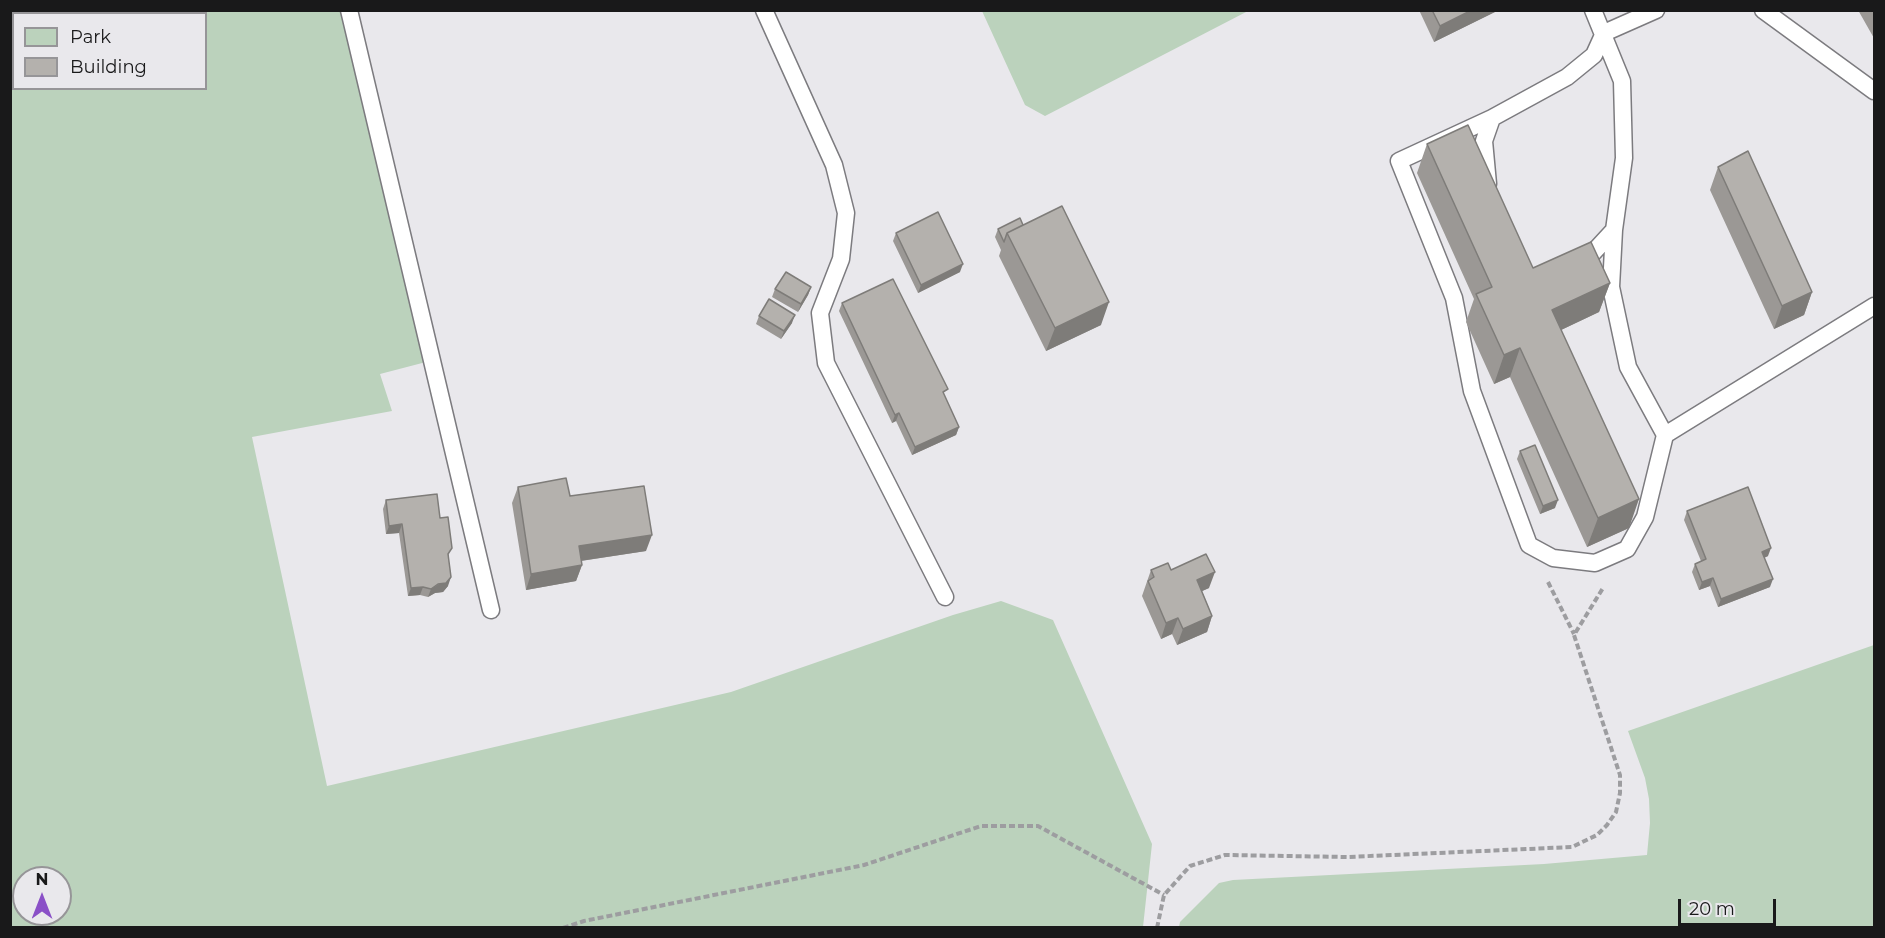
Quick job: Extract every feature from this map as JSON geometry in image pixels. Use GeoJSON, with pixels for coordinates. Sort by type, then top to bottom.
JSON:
{"type":"FeatureCollection","features":[{"type":"Feature","properties":{"kind":"lane"},"geometry":{"type":"LineString","coordinates":[[349,10],[491,610]]}},
{"type":"Feature","properties":{"kind":"lane"},"geometry":{"type":"LineString","coordinates":[[764,10],[834,165],[846,213],[841,259],[820,313],[826,363],[945,597]]}},
{"type":"Feature","properties":{"kind":"lane"},"geometry":{"type":"LineString","coordinates":[[1593,10],[1604,33],[1622,81],[1624,158],[1614,230],[1611,287],[1629,367],[1665,435],[1645,517],[1627,549],[1595,563],[1553,558],[1529,545],[1472,391],[1454,298],[1399,161],[1492,118],[1566,77],[1594,56],[1604,33],[1656,10]]}},
{"type":"Feature","properties":{"kind":"lane"},"geometry":{"type":"LineString","coordinates":[[1763,10],[1875,91]]}},
{"type":"Feature","properties":{"kind":"lane"},"geometry":{"type":"LineString","coordinates":[[1492,118],[1484,141],[1487,181],[1496,202]]}},
{"type":"Feature","properties":{"kind":"lane"},"geometry":{"type":"LineString","coordinates":[[1559,266],[1590,256],[1614,230]]}},
{"type":"Feature","properties":{"kind":"lane"},"geometry":{"type":"LineString","coordinates":[[1665,435],[1875,306]]}},
{"type":"Feature","properties":{"kind":"path"},"geometry":{"type":"LineString","coordinates":[[1157,927],[1164,895],[1190,866],[1225,855],[1348,857],[1572,847],[1597,834],[1607,825],[1616,812],[1620,793],[1620,775],[1574,635],[1529,545]]}},
{"type":"Feature","properties":{"kind":"path"},"geometry":{"type":"LineString","coordinates":[[1574,635],[1604,587]]}},
{"type":"Feature","properties":{"kind":"path"},"geometry":{"type":"LineString","coordinates":[[563,927],[864,865],[981,826],[1038,826],[1164,895]]}},
{"type":"Feature","properties":{"kind":"green space"},"geometry":{"type":"Polygon","coordinates":[[[10,11],[343,11],[426,362],[380,374],[392,411],[252,437],[327,786],[731,692],[953,615],[1001,601],[1053,620],[1152,844],[1143,927],[11,927],[10,11]]]}},
{"type":"Feature","properties":{"kind":"green space"},"geometry":{"type":"Polygon","coordinates":[[[982,11],[1248,11],[1045,116],[1025,105],[982,11]]]}},
{"type":"Feature","properties":{"kind":"green space"},"geometry":{"type":"Polygon","coordinates":[[[1874,645],[1874,927],[1179,927],[1180,922],[1219,883],[1233,880],[1544,864],[1647,855],[1650,823],[1649,799],[1645,778],[1628,731],[1874,645]]]}},
{"type":"Feature","properties":{"kind":"building"},"geometry":{"type":"Polygon","coordinates":[[[1432,10],[1472,10],[1440,26],[1432,10]]]}},
{"type":"Feature","properties":{"kind":"building"},"geometry":{"type":"Polygon","coordinates":[[[1468,125],[1533,268],[1591,242],[1610,283],[1552,310],[1639,499],[1598,518],[1520,348],[1504,355],[1476,294],[1492,287],[1427,144],[1468,125]]]}},
{"type":"Feature","properties":{"kind":"building"},"geometry":{"type":"Polygon","coordinates":[[[1748,151],[1812,292],[1782,306],[1718,167],[1748,151]]]}},
{"type":"Feature","properties":{"kind":"building"},"geometry":{"type":"Polygon","coordinates":[[[1062,206],[1109,302],[1055,328],[1007,233],[1062,206]]]}},
{"type":"Feature","properties":{"kind":"building"},"geometry":{"type":"Polygon","coordinates":[[[938,212],[963,264],[921,285],[896,233],[938,212]]]}},
{"type":"Feature","properties":{"kind":"building"},"geometry":{"type":"Polygon","coordinates":[[[1020,218],[1023,225],[1007,233],[1004,242],[998,229],[1020,218]]]}},
{"type":"Feature","properties":{"kind":"building"},"geometry":{"type":"Polygon","coordinates":[[[786,272],[811,287],[801,304],[775,289],[786,272]]]}},
{"type":"Feature","properties":{"kind":"building"},"geometry":{"type":"Polygon","coordinates":[[[893,279],[948,389],[943,392],[959,427],[915,447],[899,413],[895,415],[842,303],[893,279]]]}},
{"type":"Feature","properties":{"kind":"building"},"geometry":{"type":"Polygon","coordinates":[[[769,299],[795,315],[784,331],[759,316],[769,299]]]}},
{"type":"Feature","properties":{"kind":"building"},"geometry":{"type":"Polygon","coordinates":[[[1535,445],[1558,500],[1543,506],[1520,451],[1535,445]]]}},
{"type":"Feature","properties":{"kind":"building"},"geometry":{"type":"Polygon","coordinates":[[[566,478],[570,496],[644,486],[652,535],[579,546],[582,565],[531,574],[518,487],[566,478]]]}},
{"type":"Feature","properties":{"kind":"building"},"geometry":{"type":"Polygon","coordinates":[[[1748,487],[1771,548],[1762,552],[1773,579],[1721,599],[1713,578],[1702,582],[1695,564],[1706,559],[1687,511],[1748,487]]]}},
{"type":"Feature","properties":{"kind":"building"},"geometry":{"type":"Polygon","coordinates":[[[437,494],[440,518],[448,517],[452,548],[448,554],[451,577],[446,583],[438,584],[431,589],[411,588],[402,524],[389,526],[386,500],[437,494]]]}},
{"type":"Feature","properties":{"kind":"building"},"geometry":{"type":"Polygon","coordinates":[[[1206,554],[1215,572],[1197,580],[1212,616],[1183,629],[1178,618],[1166,623],[1148,581],[1154,577],[1151,570],[1168,563],[1171,570],[1206,554]]]}}]}
